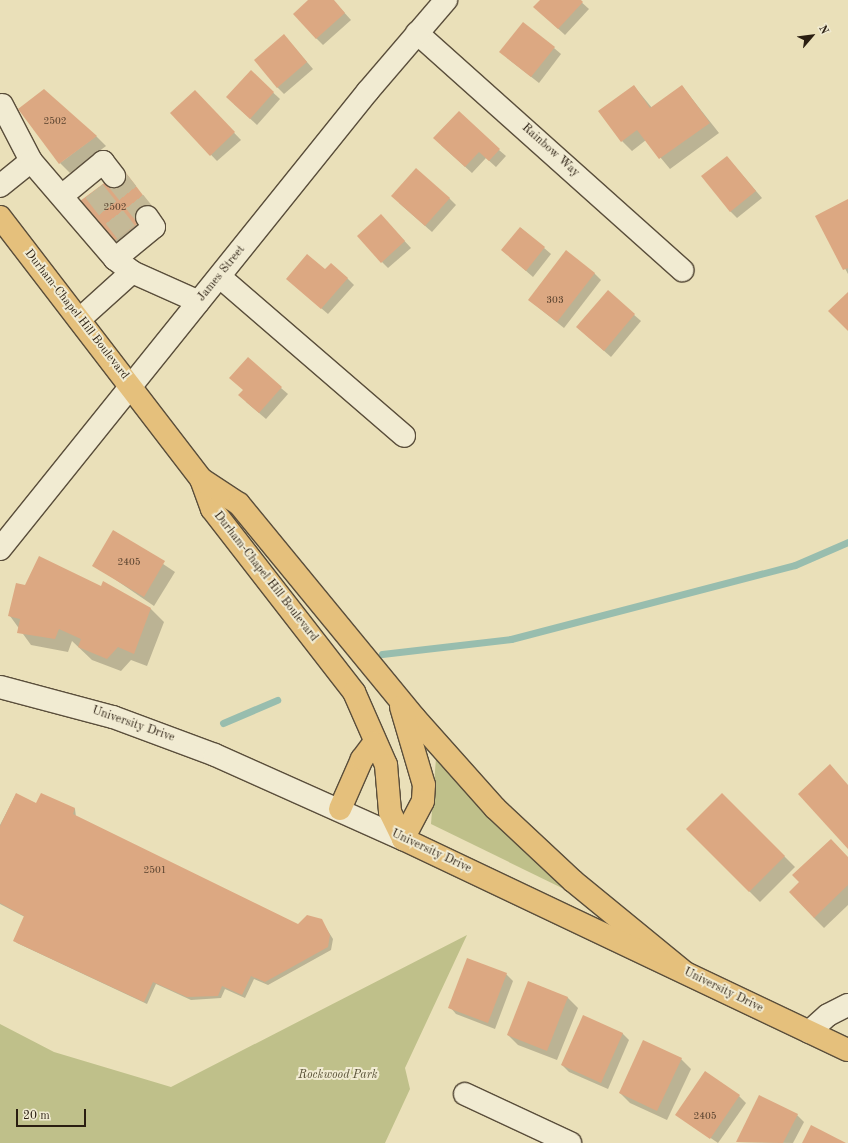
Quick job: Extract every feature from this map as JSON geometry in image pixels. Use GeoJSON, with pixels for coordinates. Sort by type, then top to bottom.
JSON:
{"type":"FeatureCollection","features":[{"type":"Feature","properties":{"kind":"main road","name":"Durham-Chapel Hill Boulevard"},"geometry":{"type":"LineString","coordinates":[[0,217],[132,386],[201,479],[212,509],[354,692],[368,716],[374,743],[386,765],[390,812],[403,839]]}},
{"type":"Feature","properties":{"kind":"main road"},"geometry":{"type":"LineString","coordinates":[[201,479],[239,504],[398,698],[461,772],[532,844],[684,972]]}},
{"type":"Feature","properties":{"kind":"main road"},"geometry":{"type":"LineString","coordinates":[[398,698],[424,785],[422,801],[403,839]]}},
{"type":"Feature","properties":{"kind":"main road"},"geometry":{"type":"LineString","coordinates":[[340,810],[362,759],[374,743]]}},
{"type":"Feature","properties":{"kind":"main road","name":"University Drive"},"geometry":{"type":"LineString","coordinates":[[403,839],[848,1050]]}},
{"type":"Feature","properties":{"kind":"street","name":"James Street"},"geometry":{"type":"LineString","coordinates":[[0,549],[417,33],[446,0]]}},
{"type":"Feature","properties":{"kind":"street","name":"Rainbow Way"},"geometry":{"type":"LineString","coordinates":[[417,33],[682,270]]}},
{"type":"Feature","properties":{"kind":"street"},"geometry":{"type":"LineString","coordinates":[[2,105],[31,161],[63,195],[115,259],[132,272],[199,302]]}},
{"type":"Feature","properties":{"kind":"street"},"geometry":{"type":"LineString","coordinates":[[0,186],[31,161]]}},
{"type":"Feature","properties":{"kind":"street"},"geometry":{"type":"LineString","coordinates":[[63,195],[89,185],[104,162],[114,176]]}},
{"type":"Feature","properties":{"kind":"street"},"geometry":{"type":"LineString","coordinates":[[115,259],[131,237],[154,227],[147,217]]}},
{"type":"Feature","properties":{"kind":"street"},"geometry":{"type":"LineString","coordinates":[[80,319],[132,272]]}},
{"type":"Feature","properties":{"kind":"street"},"geometry":{"type":"LineString","coordinates":[[220,277],[404,436]]}},
{"type":"Feature","properties":{"kind":"street","name":"University Drive"},"geometry":{"type":"LineString","coordinates":[[0,687],[113,717],[215,755],[403,839]]}},
{"type":"Feature","properties":{"kind":"street"},"geometry":{"type":"LineString","coordinates":[[809,1032],[828,1015],[848,1005]]}},
{"type":"Feature","properties":{"kind":"street"},"geometry":{"type":"LineString","coordinates":[[465,1094],[570,1143]]}},
{"type":"Feature","properties":{"kind":"green space"},"geometry":{"type":"Polygon","coordinates":[[[436,758],[565,887],[564,889],[431,824],[436,758]]]}},
{"type":"Feature","properties":{"kind":"green space","name":"Rockwood Park"},"geometry":{"type":"Polygon","coordinates":[[[467,935],[405,1068],[410,1089],[385,1143],[0,1143],[0,1024],[54,1052],[171,1087],[467,935]]]}},
{"type":"Feature","properties":{"kind":"building"},"geometry":{"type":"Polygon","coordinates":[[[308,0],[334,0],[345,13],[316,39],[293,14],[308,0]]]}},
{"type":"Feature","properties":{"kind":"building"},"geometry":{"type":"Polygon","coordinates":[[[540,0],[581,0],[583,2],[558,29],[533,7],[540,0]]]}},
{"type":"Feature","properties":{"kind":"building"},"geometry":{"type":"Polygon","coordinates":[[[523,22],[555,47],[531,77],[499,52],[523,22]]]}},
{"type":"Feature","properties":{"kind":"building"},"geometry":{"type":"Polygon","coordinates":[[[284,34],[307,62],[277,88],[254,60],[284,34]]]}},
{"type":"Feature","properties":{"kind":"building"},"geometry":{"type":"Polygon","coordinates":[[[251,70],[274,92],[250,119],[226,97],[251,70]]]}},
{"type":"Feature","properties":{"kind":"building"},"geometry":{"type":"Polygon","coordinates":[[[634,85],[650,108],[682,85],[710,123],[659,159],[637,130],[621,142],[598,111],[634,85]]]}},
{"type":"Feature","properties":{"kind":"building"},"geometry":{"type":"Polygon","coordinates":[[[44,89],[97,136],[59,164],[18,109],[44,89]]]}},
{"type":"Feature","properties":{"kind":"building"},"geometry":{"type":"Polygon","coordinates":[[[195,90],[235,132],[210,156],[170,113],[195,90]]]}},
{"type":"Feature","properties":{"kind":"building"},"geometry":{"type":"Polygon","coordinates":[[[459,111],[500,149],[489,161],[479,152],[465,167],[433,138],[459,111]]]}},
{"type":"Feature","properties":{"kind":"building"},"geometry":{"type":"Polygon","coordinates":[[[727,156],[756,191],[730,212],[701,176],[727,156]]]}},
{"type":"Feature","properties":{"kind":"building"},"geometry":{"type":"Polygon","coordinates":[[[416,168],[450,198],[425,226],[391,196],[416,168]]]}},
{"type":"Feature","properties":{"kind":"building"},"geometry":{"type":"Polygon","coordinates":[[[123,169],[155,211],[107,246],[76,204],[123,169]]]}},
{"type":"Feature","properties":{"kind":"building"},"geometry":{"type":"Polygon","coordinates":[[[848,199],[848,268],[843,270],[815,216],[848,199]]]}},
{"type":"Feature","properties":{"kind":"building"},"geometry":{"type":"Polygon","coordinates":[[[381,214],[405,241],[381,263],[357,236],[381,214]]]}},
{"type":"Feature","properties":{"kind":"building"},"geometry":{"type":"Polygon","coordinates":[[[520,227],[545,247],[526,271],[501,250],[520,227]]]}},
{"type":"Feature","properties":{"kind":"building"},"geometry":{"type":"Polygon","coordinates":[[[566,250],[595,273],[557,322],[528,300],[566,250]]]}},
{"type":"Feature","properties":{"kind":"building"},"geometry":{"type":"Polygon","coordinates":[[[307,254],[325,269],[331,263],[348,278],[321,309],[286,279],[307,254]]]}},
{"type":"Feature","properties":{"kind":"building"},"geometry":{"type":"Polygon","coordinates":[[[608,290],[635,314],[604,351],[576,327],[608,290]]]}},
{"type":"Feature","properties":{"kind":"building"},"geometry":{"type":"Polygon","coordinates":[[[848,292],[848,331],[828,311],[848,292]]]}},
{"type":"Feature","properties":{"kind":"building"},"geometry":{"type":"Polygon","coordinates":[[[248,357],[282,387],[259,413],[238,395],[243,390],[229,378],[248,357]]]}},
{"type":"Feature","properties":{"kind":"building"},"geometry":{"type":"Polygon","coordinates":[[[113,530],[165,561],[144,597],[92,566],[113,530]]]}},
{"type":"Feature","properties":{"kind":"building"},"geometry":{"type":"Polygon","coordinates":[[[39,556],[101,586],[103,581],[151,608],[134,654],[118,647],[107,659],[78,647],[81,639],[59,629],[55,639],[17,633],[20,619],[8,616],[16,583],[25,585],[39,556]]]}},
{"type":"Feature","properties":{"kind":"building"},"geometry":{"type":"Polygon","coordinates":[[[830,764],[848,785],[848,849],[798,794],[830,764]]]}},
{"type":"Feature","properties":{"kind":"building"},"geometry":{"type":"Polygon","coordinates":[[[16,793],[36,803],[41,793],[75,808],[73,814],[298,924],[307,915],[322,919],[330,935],[328,947],[265,982],[251,976],[242,995],[222,986],[218,996],[187,997],[153,982],[144,1002],[13,941],[24,916],[0,903],[0,826],[16,793]]]}},
{"type":"Feature","properties":{"kind":"building"},"geometry":{"type":"Polygon","coordinates":[[[722,793],[785,856],[749,892],[686,829],[722,793]]]}},
{"type":"Feature","properties":{"kind":"building"},"geometry":{"type":"Polygon","coordinates":[[[831,839],[848,857],[848,885],[814,918],[789,892],[799,882],[792,875],[831,839]]]}},
{"type":"Feature","properties":{"kind":"building"},"geometry":{"type":"Polygon","coordinates":[[[467,958],[507,973],[488,1023],[448,1008],[467,958]]]}},
{"type":"Feature","properties":{"kind":"building"},"geometry":{"type":"Polygon","coordinates":[[[528,981],[568,997],[547,1051],[507,1035],[528,981]]]}},
{"type":"Feature","properties":{"kind":"building"},"geometry":{"type":"Polygon","coordinates":[[[583,1015],[623,1033],[601,1083],[561,1065],[583,1015]]]}},
{"type":"Feature","properties":{"kind":"building"},"geometry":{"type":"Polygon","coordinates":[[[643,1040],[682,1058],[657,1111],[619,1093],[643,1040]]]}},
{"type":"Feature","properties":{"kind":"building"},"geometry":{"type":"Polygon","coordinates":[[[705,1071],[740,1095],[710,1139],[675,1115],[705,1071]]]}},
{"type":"Feature","properties":{"kind":"building"},"geometry":{"type":"Polygon","coordinates":[[[759,1095],[798,1114],[783,1143],[736,1142],[759,1095]]]}},
{"type":"Feature","properties":{"kind":"building"},"geometry":{"type":"Polygon","coordinates":[[[811,1125],[846,1143],[802,1143],[811,1125]]]}},
{"type":"Feature","properties":{"kind":"waterway"},"geometry":{"type":"LineString","coordinates":[[382,654],[511,639],[795,565],[848,542]]}},
{"type":"Feature","properties":{"kind":"waterway"},"geometry":{"type":"LineString","coordinates":[[223,723],[277,700]]}},
{"type":"Feature","properties":{"kind":"tunnel"},"geometry":{"type":"LineString","coordinates":[[114,176],[147,217]]}},
{"type":"Feature","properties":{"kind":"tunnel"},"geometry":{"type":"LineString","coordinates":[[94,191],[126,232]]}}]}
